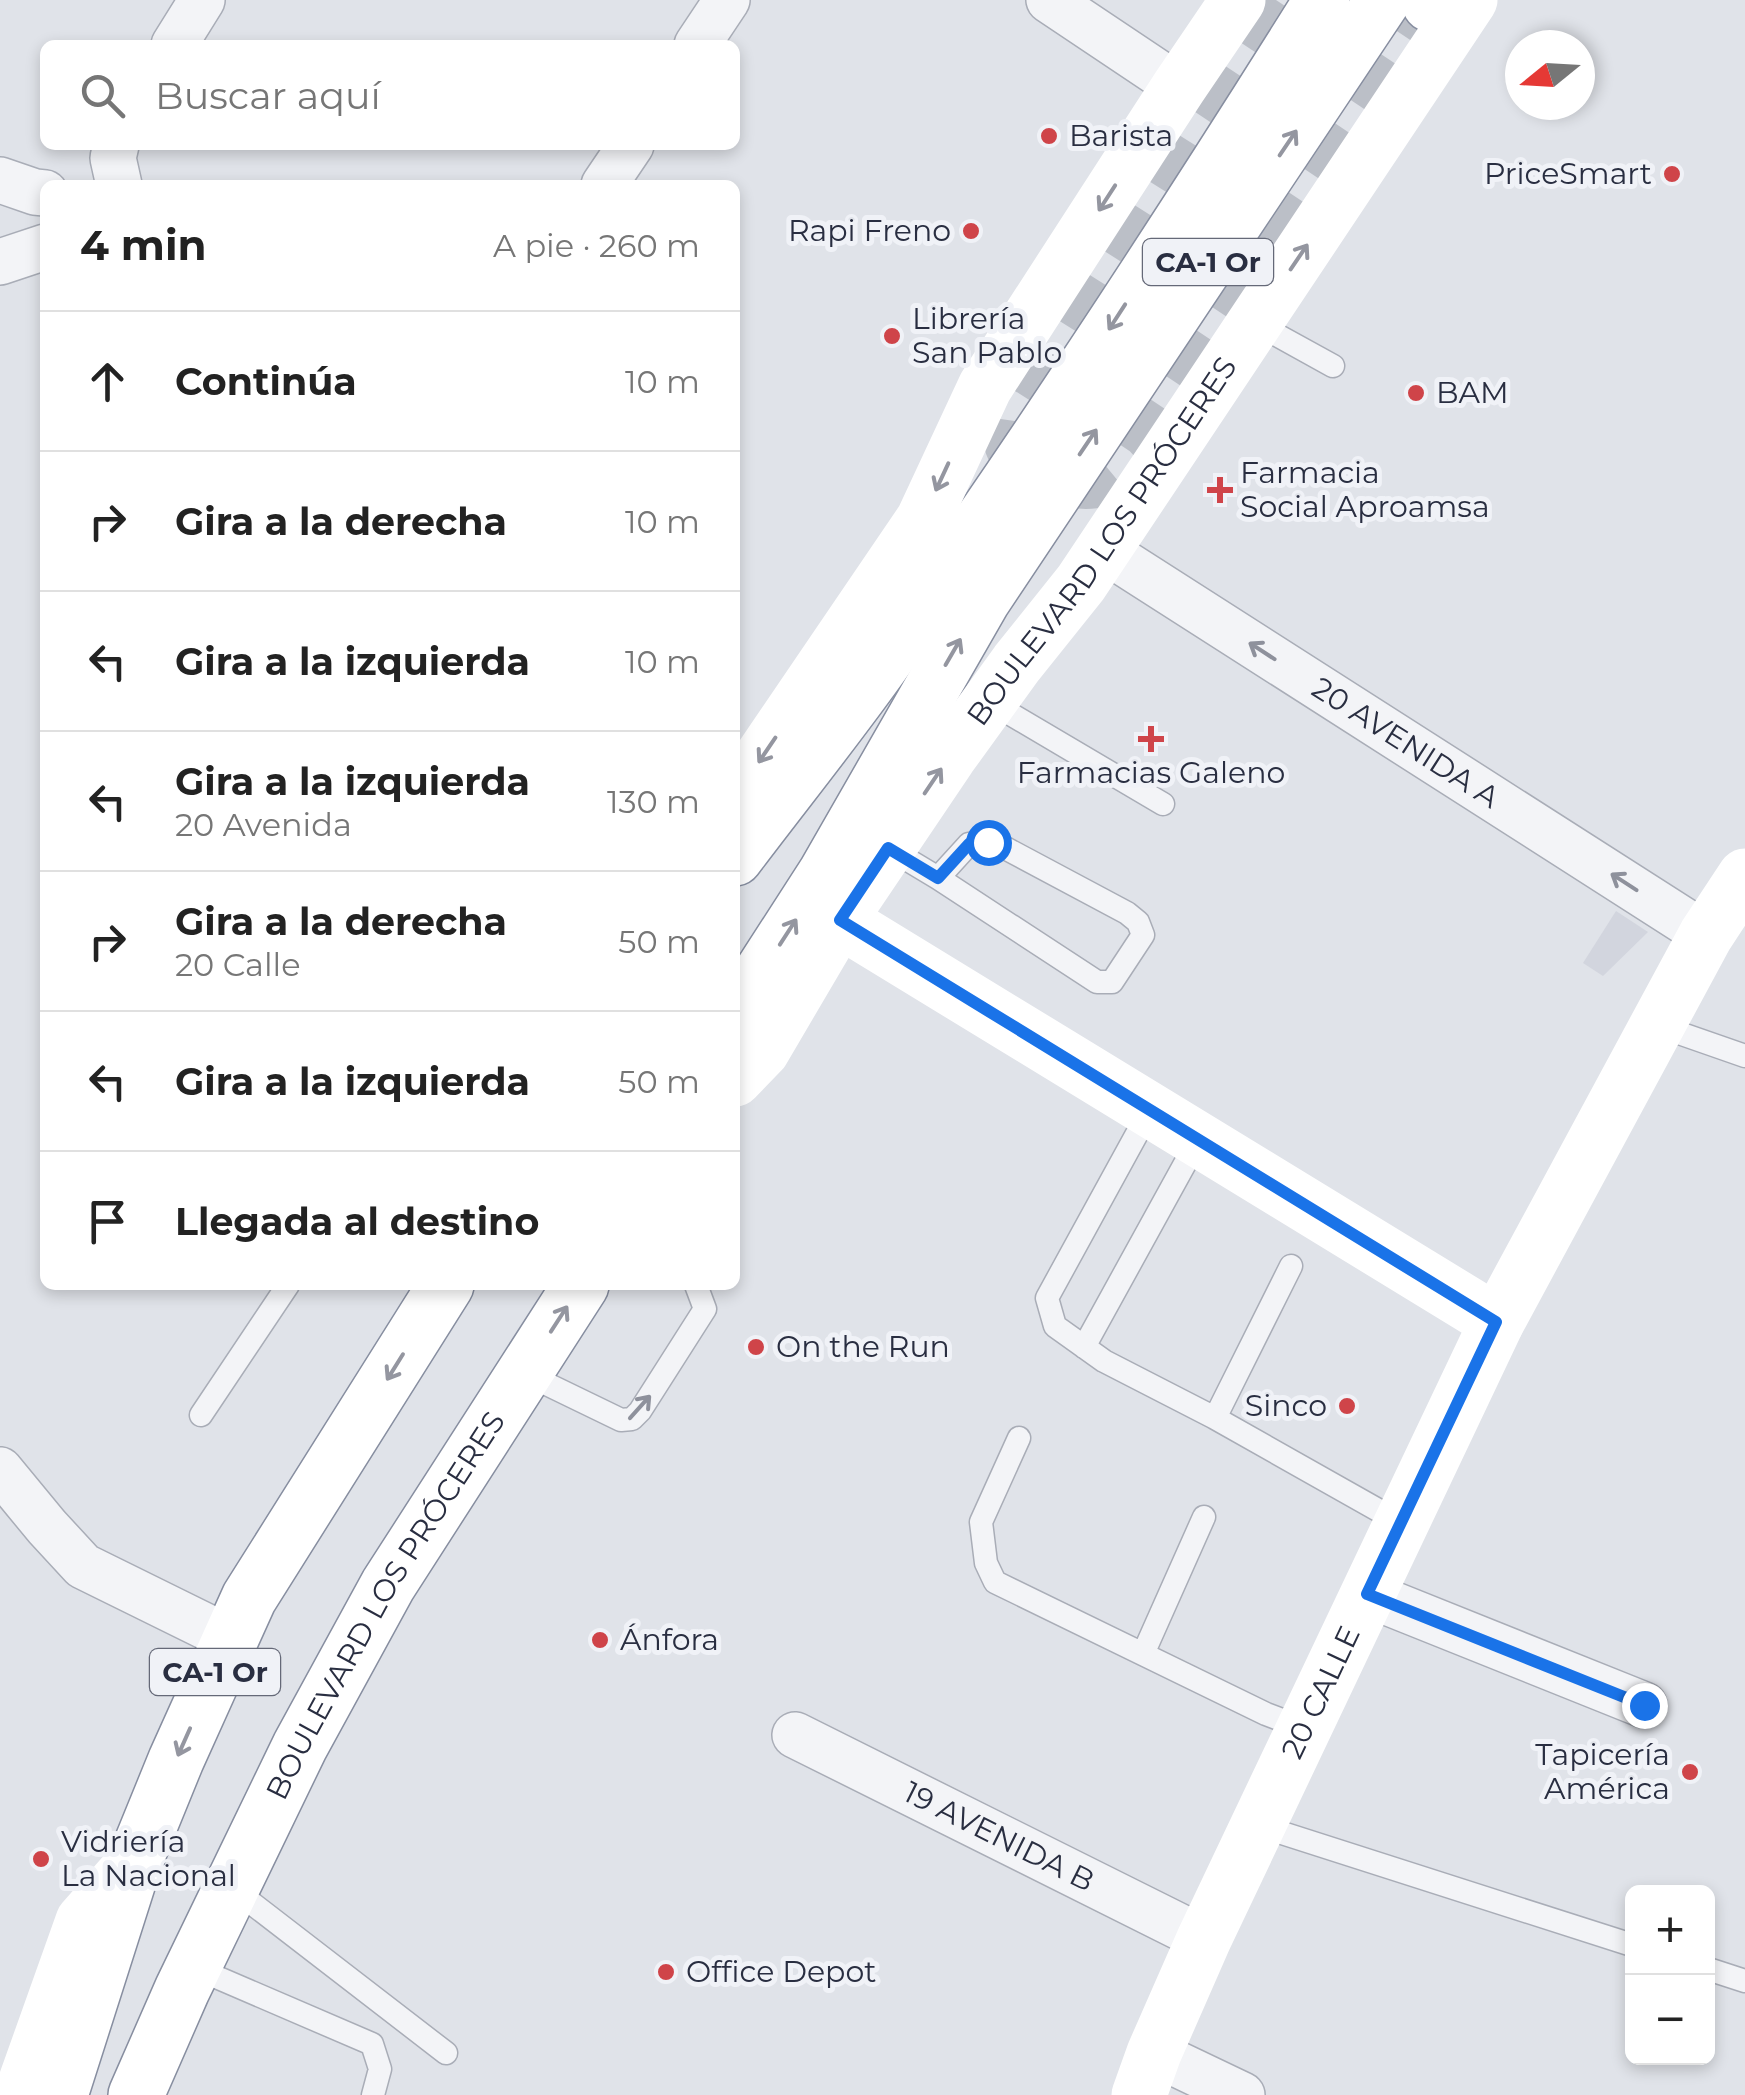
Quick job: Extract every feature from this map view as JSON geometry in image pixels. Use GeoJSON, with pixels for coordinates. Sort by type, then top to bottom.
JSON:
{"type":"FeatureCollection","features":[{"type":"Feature","properties":{"kind":"main road"},"geometry":{"type":"LineString","coordinates":[[740,809],[757,764],[922,520],[984,388],[1238,0]]}},
{"type":"Feature","properties":{"kind":"main road","name":"CA-1 Or"},"geometry":{"type":"LineString","coordinates":[[740,851],[880,668],[1002,491],[1322,0]]}},
{"type":"Feature","properties":{"kind":"main road","name":"BOULEVARD LOS PRÓCERES"},"geometry":{"type":"LineString","coordinates":[[740,1074],[762,1050],[888,848],[1017,663],[1082,583],[1255,324],[1429,1]]}},
{"type":"Feature","properties":{"kind":"main road","name":"BOULEVARD LOS PRÓCERES"},"geometry":{"type":"LineString","coordinates":[[740,1006],[826,873],[992,586],[1429,1]]}},
{"type":"Feature","properties":{"kind":"main road","name":"20 CALLE"},"geometry":{"type":"LineString","coordinates":[[1148,2069],[1257,1825],[1496,1322],[1706,935],[1745,876]]}},
{"type":"Feature","properties":{"kind":"main road"},"geometry":{"type":"LineString","coordinates":[[840,920],[1496,1322]]}},
{"type":"Feature","properties":{"kind":"main road","name":"CA-1 Or"},"geometry":{"type":"LineString","coordinates":[[60,2095],[134,1863],[249,1598],[443,1290]]}},
{"type":"Feature","properties":{"kind":"main road","name":"BOULEVARD LOS PRÓCERES"},"geometry":{"type":"LineString","coordinates":[[136,2095],[187,1979],[300,1746],[388,1585],[578,1290]]}},
{"type":"Feature","properties":{"kind":"main road"},"geometry":{"type":"LineString","coordinates":[[22,2095],[83,1922],[134,1863]]}},
{"type":"Feature","properties":{"kind":"main road","name":"BOULEVARD LOS PRÓCERES"},"geometry":{"type":"LineString","coordinates":[[152,2095],[187,1979]]}},
{"type":"Feature","properties":{"kind":"main road"},"geometry":{"type":"LineString","coordinates":[[1110,2095],[1148,2069]]}},
{"type":"Feature","properties":{"kind":"street"},"geometry":{"type":"LineString","coordinates":[[177,40],[202,0]]}},
{"type":"Feature","properties":{"kind":"street"},"geometry":{"type":"LineString","coordinates":[[701,40],[728,0]]}},
{"type":"Feature","properties":{"kind":"street"},"geometry":{"type":"LineString","coordinates":[[1048,0],[1178,87]]}},
{"type":"Feature","properties":{"kind":"street"},"geometry":{"type":"LineString","coordinates":[[607,180],[628,150]]}},
{"type":"Feature","properties":{"kind":"street"},"geometry":{"type":"LineString","coordinates":[[0,180],[40,192]]}},
{"type":"Feature","properties":{"kind":"street"},"geometry":{"type":"LineString","coordinates":[[0,262],[40,249]]}},
{"type":"Feature","properties":{"kind":"street","name":"20 AVENIDA A"},"geometry":{"type":"LineString","coordinates":[[1104,550],[1706,935]]}},
{"type":"Feature","properties":{"kind":"street"},"geometry":{"type":"LineString","coordinates":[[0,1470],[83,1566],[231,1639]]}},
{"type":"Feature","properties":{"kind":"street"},"geometry":{"type":"LineString","coordinates":[[1367,1594],[1644,1705]]}},
{"type":"Feature","properties":{"kind":"street","name":"19 AVENIDA B"},"geometry":{"type":"LineString","coordinates":[[795,1734],[1204,1939]]}},
{"type":"Feature","properties":{"kind":"street"},"geometry":{"type":"LineString","coordinates":[[1148,2069],[1242,2095]]}},
{"type":"Feature","properties":{"kind":"lane"},"geometry":{"type":"LineString","coordinates":[[1255,324],[1333,366]]}},
{"type":"Feature","properties":{"kind":"lane"},"geometry":{"type":"LineString","coordinates":[[989,702],[1164,804]]}},
{"type":"Feature","properties":{"kind":"lane"},"geometry":{"type":"LineString","coordinates":[[888,848],[1097,982],[1112,982],[1143,934],[1138,922],[1126,913],[988,842],[969,844],[938,878]]}},
{"type":"Feature","properties":{"kind":"lane"},"geometry":{"type":"LineString","coordinates":[[1657,1025],[1745,1056]]}},
{"type":"Feature","properties":{"kind":"lane"},"geometry":{"type":"LineString","coordinates":[[1150,1110],[1047,1298],[1055,1326],[1104,1361],[1215,1418],[1401,1523]]}},
{"type":"Feature","properties":{"kind":"lane"},"geometry":{"type":"LineString","coordinates":[[1084,1347],[1198,1140]]}},
{"type":"Feature","properties":{"kind":"lane"},"geometry":{"type":"LineString","coordinates":[[1215,1418],[1291,1266]]}},
{"type":"Feature","properties":{"kind":"lane"},"geometry":{"type":"LineString","coordinates":[[200,1415],[285,1290]]}},
{"type":"Feature","properties":{"kind":"lane"},"geometry":{"type":"LineString","coordinates":[[524,1374],[622,1420],[632,1418],[640,1412],[705,1308],[698,1290]]}},
{"type":"Feature","properties":{"kind":"lane"},"geometry":{"type":"LineString","coordinates":[[1019,1438],[981,1522],[986,1563],[995,1582],[1266,1714],[1303,1728]]}},
{"type":"Feature","properties":{"kind":"lane"},"geometry":{"type":"LineString","coordinates":[[1143,1654],[1204,1517]]}},
{"type":"Feature","properties":{"kind":"lane"},"geometry":{"type":"LineString","coordinates":[[1257,1825],[1625,1942]]}},
{"type":"Feature","properties":{"kind":"lane"},"geometry":{"type":"LineString","coordinates":[[232,1888],[446,2053]]}},
{"type":"Feature","properties":{"kind":"lane"},"geometry":{"type":"LineString","coordinates":[[1715,1971],[1745,1981]]}},
{"type":"Feature","properties":{"kind":"lane"},"geometry":{"type":"LineString","coordinates":[[187,1979],[372,2044],[380,2068],[373,2095]]}},
{"type":"Feature","properties":{"kind":"shaded area"},"geometry":{"type":"Polygon","coordinates":[[[1616,911],[1648,932],[1603,976],[1583,963],[1616,911]]]}},
{"type":"Feature","properties":{"kind":"tunnel"},"geometry":{"type":"LineString","coordinates":[[1276,0],[1013,409],[1012,444],[1024,461],[1042,471],[1093,481],[1109,473],[1131,452],[1430,4]]}},
{"type":"Feature","properties":{"kind":"place","name":"Barista"},"geometry":{"type":"Point","coordinates":[1049,136]}},
{"type":"Feature","properties":{"kind":"place","name":"PriceSmart"},"geometry":{"type":"Point","coordinates":[1672,174]}},
{"type":"Feature","properties":{"kind":"place","name":"Rapi Freno"},"geometry":{"type":"Point","coordinates":[971,231]}},
{"type":"Feature","properties":{"kind":"place","name":"Librería San Pablo"},"geometry":{"type":"Point","coordinates":[892,336]}},
{"type":"Feature","properties":{"kind":"place","name":"BAM"},"geometry":{"type":"Point","coordinates":[1416,393]}},
{"type":"Feature","properties":{"kind":"place","name":"Farmacia Social Aproamsa"},"geometry":{"type":"Point","coordinates":[1220,490]}},
{"type":"Feature","properties":{"kind":"place","name":"Farmacias Galeno"},"geometry":{"type":"Point","coordinates":[1151,739]}},
{"type":"Feature","properties":{"kind":"place","name":"On the Run"},"geometry":{"type":"Point","coordinates":[756,1347]}},
{"type":"Feature","properties":{"kind":"place","name":"Sinco"},"geometry":{"type":"Point","coordinates":[1347,1406]}},
{"type":"Feature","properties":{"kind":"place","name":"Ánfora"},"geometry":{"type":"Point","coordinates":[600,1640]}},
{"type":"Feature","properties":{"kind":"place","name":"Tapicería América"},"geometry":{"type":"Point","coordinates":[1690,1772]}},
{"type":"Feature","properties":{"kind":"place","name":"Vidriería La Nacional"},"geometry":{"type":"Point","coordinates":[41,1859]}},
{"type":"Feature","properties":{"kind":"place","name":"Office Depot"},"geometry":{"type":"Point","coordinates":[666,1972]}},
{"type":"Feature","properties":{"kind":"route"},"geometry":{"type":"LineString","coordinates":[[988,842],[969,844],[938,878],[888,848],[840,920],[1496,1322],[1367,1594],[1644,1705]]}}]}
